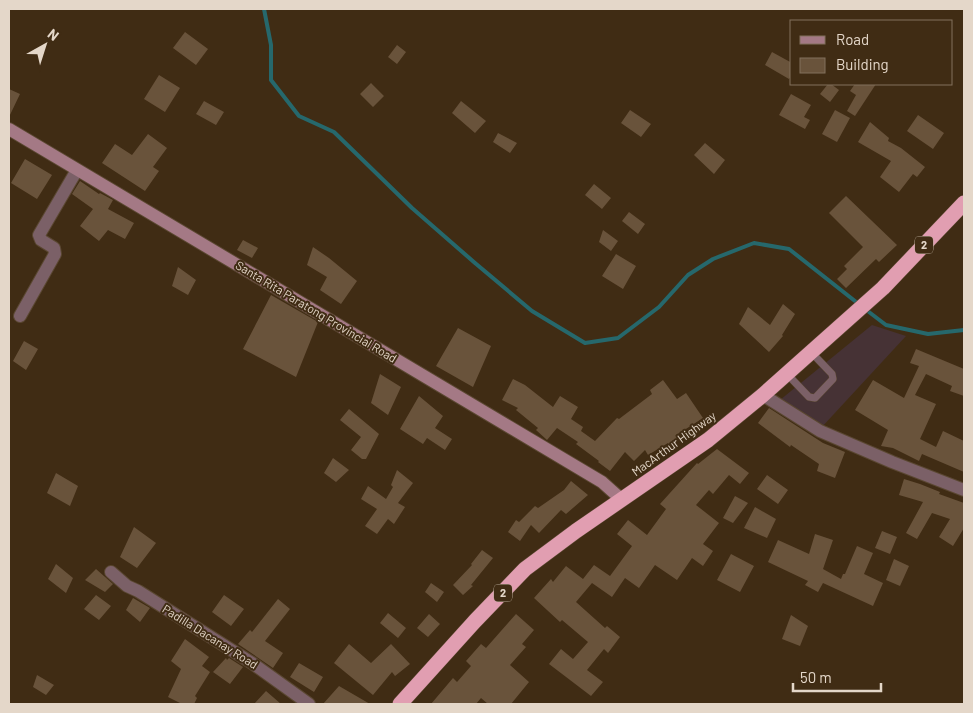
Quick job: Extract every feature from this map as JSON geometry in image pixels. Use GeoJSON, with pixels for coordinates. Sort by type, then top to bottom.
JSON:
{"type":"FeatureCollection","features":[{"type":"Feature","properties":{"kind":"highway","name":"MacArthur Highway"},"geometry":{"type":"LineString","coordinates":[[400,704],[475,621],[526,570],[621,499],[708,440],[763,395],[883,288],[964,203]]}},
{"type":"Feature","properties":{"kind":"street","name":"Santa Rita Paratong Provincial Road"},"geometry":{"type":"LineString","coordinates":[[9,129],[602,482],[621,499]]}},
{"type":"Feature","properties":{"kind":"street"},"geometry":{"type":"LineString","coordinates":[[20,316],[55,254],[54,248],[41,240],[39,235],[76,170]]}},
{"type":"Feature","properties":{"kind":"street"},"geometry":{"type":"LineString","coordinates":[[763,395],[820,431],[964,490]]}},
{"type":"Feature","properties":{"kind":"street","name":"Padilla Dacanay Road"},"geometry":{"type":"LineString","coordinates":[[111,572],[127,586],[138,591],[252,663],[309,704]]}},
{"type":"Feature","properties":{"kind":"lane"},"geometry":{"type":"LineString","coordinates":[[787,374],[809,397],[814,398],[833,379],[832,374],[811,352]]}},
{"type":"Feature","properties":{"kind":"shaded area"},"geometry":{"type":"Polygon","coordinates":[[[872,325],[906,336],[821,428],[780,400],[872,325]]]}},
{"type":"Feature","properties":{"kind":"building"},"geometry":{"type":"Polygon","coordinates":[[[185,32],[208,49],[196,65],[173,48],[185,32]]]}},
{"type":"Feature","properties":{"kind":"building"},"geometry":{"type":"Polygon","coordinates":[[[397,45],[406,52],[397,64],[388,57],[397,45]]]}},
{"type":"Feature","properties":{"kind":"building"},"geometry":{"type":"Polygon","coordinates":[[[772,52],[790,62],[790,77],[789,79],[765,65],[772,52]]]}},
{"type":"Feature","properties":{"kind":"building"},"geometry":{"type":"Polygon","coordinates":[[[159,75],[180,88],[165,112],[144,99],[159,75]]]}},
{"type":"Feature","properties":{"kind":"building"},"geometry":{"type":"Polygon","coordinates":[[[371,83],[384,96],[373,107],[360,94],[371,83]]]}},
{"type":"Feature","properties":{"kind":"building"},"geometry":{"type":"Polygon","coordinates":[[[827,85],[832,85],[839,90],[830,102],[820,94],[827,85]]]}},
{"type":"Feature","properties":{"kind":"building"},"geometry":{"type":"Polygon","coordinates":[[[854,85],[875,85],[855,116],[847,111],[856,95],[850,91],[854,85]]]}},
{"type":"Feature","properties":{"kind":"building"},"geometry":{"type":"Polygon","coordinates":[[[9,89],[20,94],[9,117],[9,89]]]}},
{"type":"Feature","properties":{"kind":"building"},"geometry":{"type":"Polygon","coordinates":[[[791,94],[811,105],[804,117],[810,120],[805,129],[779,115],[791,94]]]}},
{"type":"Feature","properties":{"kind":"building"},"geometry":{"type":"Polygon","coordinates":[[[204,101],[224,112],[216,125],[196,114],[204,101]]]}},
{"type":"Feature","properties":{"kind":"building"},"geometry":{"type":"Polygon","coordinates":[[[461,101],[486,121],[475,133],[452,113],[461,101]]]}},
{"type":"Feature","properties":{"kind":"building"},"geometry":{"type":"Polygon","coordinates":[[[630,110],[651,124],[641,137],[621,123],[630,110]]]}},
{"type":"Feature","properties":{"kind":"building"},"geometry":{"type":"Polygon","coordinates":[[[835,110],[850,118],[837,142],[822,134],[835,110]]]}},
{"type":"Feature","properties":{"kind":"building"},"geometry":{"type":"Polygon","coordinates":[[[918,115],[944,133],[933,149],[907,131],[918,115]]]}},
{"type":"Feature","properties":{"kind":"building"},"geometry":{"type":"Polygon","coordinates":[[[870,122],[889,138],[888,141],[901,148],[925,167],[917,177],[913,174],[899,192],[880,177],[891,161],[858,142],[870,122]]]}},
{"type":"Feature","properties":{"kind":"building"},"geometry":{"type":"Polygon","coordinates":[[[498,133],[517,143],[510,153],[493,142],[498,133]]]}},
{"type":"Feature","properties":{"kind":"building"},"geometry":{"type":"Polygon","coordinates":[[[148,134],[167,148],[153,167],[159,171],[145,191],[102,163],[115,144],[132,155],[148,134]]]}},
{"type":"Feature","properties":{"kind":"building"},"geometry":{"type":"Polygon","coordinates":[[[705,143],[725,160],[714,174],[694,155],[705,143]]]}},
{"type":"Feature","properties":{"kind":"building"},"geometry":{"type":"Polygon","coordinates":[[[25,159],[52,175],[37,199],[11,183],[25,159]]]}},
{"type":"Feature","properties":{"kind":"building"},"geometry":{"type":"Polygon","coordinates":[[[80,181],[99,194],[113,200],[108,209],[134,223],[125,239],[108,230],[99,241],[80,226],[93,209],[72,194],[80,181]]]}},
{"type":"Feature","properties":{"kind":"building"},"geometry":{"type":"Polygon","coordinates":[[[594,184],[611,198],[602,209],[585,195],[594,184]]]}},
{"type":"Feature","properties":{"kind":"building"},"geometry":{"type":"Polygon","coordinates":[[[846,196],[897,245],[879,262],[876,259],[846,288],[837,279],[847,269],[844,266],[863,247],[829,213],[846,196]]]}},
{"type":"Feature","properties":{"kind":"building"},"geometry":{"type":"Polygon","coordinates":[[[629,212],[645,224],[638,234],[622,221],[629,212]]]}},
{"type":"Feature","properties":{"kind":"building"},"geometry":{"type":"Polygon","coordinates":[[[603,230],[618,241],[611,251],[599,242],[603,230]]]}},
{"type":"Feature","properties":{"kind":"building"},"geometry":{"type":"Polygon","coordinates":[[[243,240],[258,248],[252,258],[237,250],[243,240]]]}},
{"type":"Feature","properties":{"kind":"building"},"geometry":{"type":"Polygon","coordinates":[[[313,247],[357,281],[341,304],[320,290],[327,277],[307,265],[313,247]]]}},
{"type":"Feature","properties":{"kind":"building"},"geometry":{"type":"Polygon","coordinates":[[[616,254],[636,266],[623,289],[602,276],[616,254]]]}},
{"type":"Feature","properties":{"kind":"building"},"geometry":{"type":"Polygon","coordinates":[[[178,267],[196,280],[188,295],[172,286],[178,267]]]}},
{"type":"Feature","properties":{"kind":"building"},"geometry":{"type":"Polygon","coordinates":[[[271,295],[318,322],[296,377],[243,349],[271,295]]]}},
{"type":"Feature","properties":{"kind":"building"},"geometry":{"type":"Polygon","coordinates":[[[783,304],[795,314],[783,336],[769,352],[739,324],[748,307],[770,325],[783,304]]]}},
{"type":"Feature","properties":{"kind":"building"},"geometry":{"type":"Polygon","coordinates":[[[458,328],[491,346],[473,387],[436,366],[458,328]]]}},
{"type":"Feature","properties":{"kind":"building"},"geometry":{"type":"Polygon","coordinates":[[[24,341],[38,349],[26,370],[13,361],[24,341]]]}},
{"type":"Feature","properties":{"kind":"building"},"geometry":{"type":"Polygon","coordinates":[[[916,349],[964,369],[964,396],[950,391],[952,386],[926,374],[915,395],[936,404],[920,439],[936,447],[943,431],[964,441],[964,472],[922,454],[919,461],[893,448],[881,446],[888,430],[855,410],[873,380],[904,398],[919,366],[910,363],[916,349]]]}},
{"type":"Feature","properties":{"kind":"building"},"geometry":{"type":"Polygon","coordinates":[[[380,374],[401,387],[388,415],[371,403],[380,374]]]}},
{"type":"Feature","properties":{"kind":"building"},"geometry":{"type":"Polygon","coordinates":[[[513,379],[525,385],[553,407],[560,396],[578,407],[571,419],[583,427],[581,431],[595,441],[617,418],[619,419],[652,394],[650,390],[663,380],[677,399],[686,393],[703,418],[678,434],[681,438],[669,446],[668,443],[648,455],[645,450],[634,461],[625,452],[610,471],[576,444],[578,442],[557,428],[547,440],[536,430],[538,428],[516,410],[518,408],[502,400],[513,379]]]}},
{"type":"Feature","properties":{"kind":"building"},"geometry":{"type":"Polygon","coordinates":[[[419,396],[443,416],[435,428],[452,439],[445,450],[427,438],[423,444],[400,429],[419,396]]]}},
{"type":"Feature","properties":{"kind":"building"},"geometry":{"type":"Polygon","coordinates":[[[769,408],[823,443],[845,452],[835,478],[817,471],[819,464],[791,445],[790,447],[758,423],[769,408]]]}},
{"type":"Feature","properties":{"kind":"building"},"geometry":{"type":"Polygon","coordinates":[[[349,409],[379,434],[366,459],[362,459],[351,450],[361,437],[340,420],[349,409]]]}},
{"type":"Feature","properties":{"kind":"building"},"geometry":{"type":"Polygon","coordinates":[[[717,449],[749,473],[740,484],[729,475],[713,494],[709,490],[696,505],[719,523],[703,544],[713,551],[703,566],[692,558],[677,580],[655,565],[639,588],[625,578],[612,597],[592,583],[576,602],[605,628],[607,626],[620,637],[608,653],[604,649],[587,670],[603,682],[591,696],[549,664],[561,649],[573,659],[588,642],[562,620],[560,622],[534,598],[551,579],[553,582],[566,566],[583,579],[594,565],[610,576],[632,546],[617,534],[628,520],[647,535],[666,509],[660,504],[697,463],[717,449]]]}},
{"type":"Feature","properties":{"kind":"building"},"geometry":{"type":"Polygon","coordinates":[[[333,458],[349,470],[336,482],[324,473],[333,458]]]}},
{"type":"Feature","properties":{"kind":"building"},"geometry":{"type":"Polygon","coordinates":[[[397,470],[413,483],[398,503],[405,507],[394,524],[388,519],[377,534],[365,526],[377,509],[361,499],[368,486],[386,499],[393,487],[391,485],[397,470]]]}},
{"type":"Feature","properties":{"kind":"building"},"geometry":{"type":"Polygon","coordinates":[[[56,473],[78,486],[70,506],[47,493],[56,473]]]}},
{"type":"Feature","properties":{"kind":"building"},"geometry":{"type":"Polygon","coordinates":[[[767,475],[788,490],[778,504],[757,489],[767,475]]]}},
{"type":"Feature","properties":{"kind":"building"},"geometry":{"type":"Polygon","coordinates":[[[904,479],[964,503],[964,528],[953,546],[939,537],[950,519],[932,513],[917,539],[906,533],[923,502],[899,495],[904,479]]]}},
{"type":"Feature","properties":{"kind":"building"},"geometry":{"type":"Polygon","coordinates":[[[571,481],[588,495],[566,514],[561,510],[539,533],[531,525],[520,541],[508,532],[516,520],[519,522],[535,506],[538,508],[564,490],[571,481]]]}},
{"type":"Feature","properties":{"kind":"building"},"geometry":{"type":"Polygon","coordinates":[[[735,496],[748,503],[733,523],[723,518],[735,496]]]}},
{"type":"Feature","properties":{"kind":"building"},"geometry":{"type":"Polygon","coordinates":[[[755,507],[776,519],[767,538],[744,528],[755,507]]]}},
{"type":"Feature","properties":{"kind":"building"},"geometry":{"type":"Polygon","coordinates":[[[134,527],[156,543],[137,568],[120,557],[134,527]]]}},
{"type":"Feature","properties":{"kind":"building"},"geometry":{"type":"Polygon","coordinates":[[[882,531],[897,537],[890,554],[875,548],[882,531]]]}},
{"type":"Feature","properties":{"kind":"building"},"geometry":{"type":"Polygon","coordinates":[[[815,534],[833,540],[823,569],[841,579],[857,546],[873,553],[864,574],[883,583],[873,606],[823,583],[818,592],[805,585],[808,581],[768,562],[778,540],[809,554],[815,534]]]}},
{"type":"Feature","properties":{"kind":"building"},"geometry":{"type":"Polygon","coordinates":[[[482,550],[493,558],[471,585],[473,586],[463,595],[453,585],[472,565],[482,550]]]}},
{"type":"Feature","properties":{"kind":"building"},"geometry":{"type":"Polygon","coordinates":[[[731,554],[754,566],[740,592],[717,580],[731,554]]]}},
{"type":"Feature","properties":{"kind":"building"},"geometry":{"type":"Polygon","coordinates":[[[894,559],[909,566],[900,586],[886,580],[894,559]]]}},
{"type":"Feature","properties":{"kind":"building"},"geometry":{"type":"Polygon","coordinates":[[[56,564],[73,578],[66,593],[48,579],[56,564]]]}},
{"type":"Feature","properties":{"kind":"building"},"geometry":{"type":"Polygon","coordinates":[[[96,569],[113,584],[105,592],[85,580],[96,569]]]}},
{"type":"Feature","properties":{"kind":"building"},"geometry":{"type":"Polygon","coordinates":[[[431,583],[444,592],[437,602],[425,592],[431,583]]]}},
{"type":"Feature","properties":{"kind":"building"},"geometry":{"type":"Polygon","coordinates":[[[96,595],[111,606],[99,620],[84,609],[96,595]]]}},
{"type":"Feature","properties":{"kind":"building"},"geometry":{"type":"Polygon","coordinates":[[[224,595],[244,609],[231,626],[212,612],[224,595]]]}},
{"type":"Feature","properties":{"kind":"building"},"geometry":{"type":"Polygon","coordinates":[[[133,598],[150,608],[140,622],[126,610],[133,598]]]}},
{"type":"Feature","properties":{"kind":"building"},"geometry":{"type":"Polygon","coordinates":[[[278,599],[290,609],[265,641],[283,653],[273,668],[238,644],[250,630],[252,632],[278,599]]]}},
{"type":"Feature","properties":{"kind":"building"},"geometry":{"type":"Polygon","coordinates":[[[388,613],[406,628],[398,638],[380,623],[388,613]]]}},
{"type":"Feature","properties":{"kind":"building"},"geometry":{"type":"Polygon","coordinates":[[[429,614],[440,624],[428,637],[417,628],[429,614]]]}},
{"type":"Feature","properties":{"kind":"building"},"geometry":{"type":"Polygon","coordinates":[[[516,614],[534,630],[522,644],[526,647],[510,665],[529,682],[511,704],[488,704],[481,698],[476,704],[431,704],[453,678],[457,682],[471,666],[466,661],[481,644],[486,648],[516,614]]]}},
{"type":"Feature","properties":{"kind":"building"},"geometry":{"type":"Polygon","coordinates":[[[791,615],[808,626],[800,646],[782,639],[791,615]]]}},
{"type":"Feature","properties":{"kind":"building"},"geometry":{"type":"Polygon","coordinates":[[[185,639],[209,657],[202,666],[210,672],[195,696],[197,698],[194,704],[182,704],[168,697],[181,669],[171,661],[185,639]]]}},
{"type":"Feature","properties":{"kind":"building"},"geometry":{"type":"Polygon","coordinates":[[[349,644],[371,663],[391,644],[410,664],[395,676],[392,672],[373,695],[334,663],[349,644]]]}},
{"type":"Feature","properties":{"kind":"building"},"geometry":{"type":"Polygon","coordinates":[[[226,658],[243,667],[230,684],[213,672],[226,658]]]}},
{"type":"Feature","properties":{"kind":"building"},"geometry":{"type":"Polygon","coordinates":[[[299,663],[323,677],[314,692],[290,677],[299,663]]]}},
{"type":"Feature","properties":{"kind":"building"},"geometry":{"type":"Polygon","coordinates":[[[37,675],[54,685],[46,695],[33,687],[37,675]]]}},
{"type":"Feature","properties":{"kind":"building"},"geometry":{"type":"Polygon","coordinates":[[[339,686],[370,704],[323,704],[339,686]]]}},
{"type":"Feature","properties":{"kind":"building"},"geometry":{"type":"Polygon","coordinates":[[[266,691],[281,704],[254,704],[266,691]]]}},
{"type":"Feature","properties":{"kind":"waterway"},"geometry":{"type":"LineString","coordinates":[[264,9],[271,45],[271,80],[299,116],[334,132],[412,208],[532,311],[585,343],[618,338],[659,307],[688,275],[713,259],[754,243],[789,249],[860,305]]}},
{"type":"Feature","properties":{"kind":"waterway"},"geometry":{"type":"LineString","coordinates":[[865,309],[886,325],[928,334],[964,330]]}}]}
